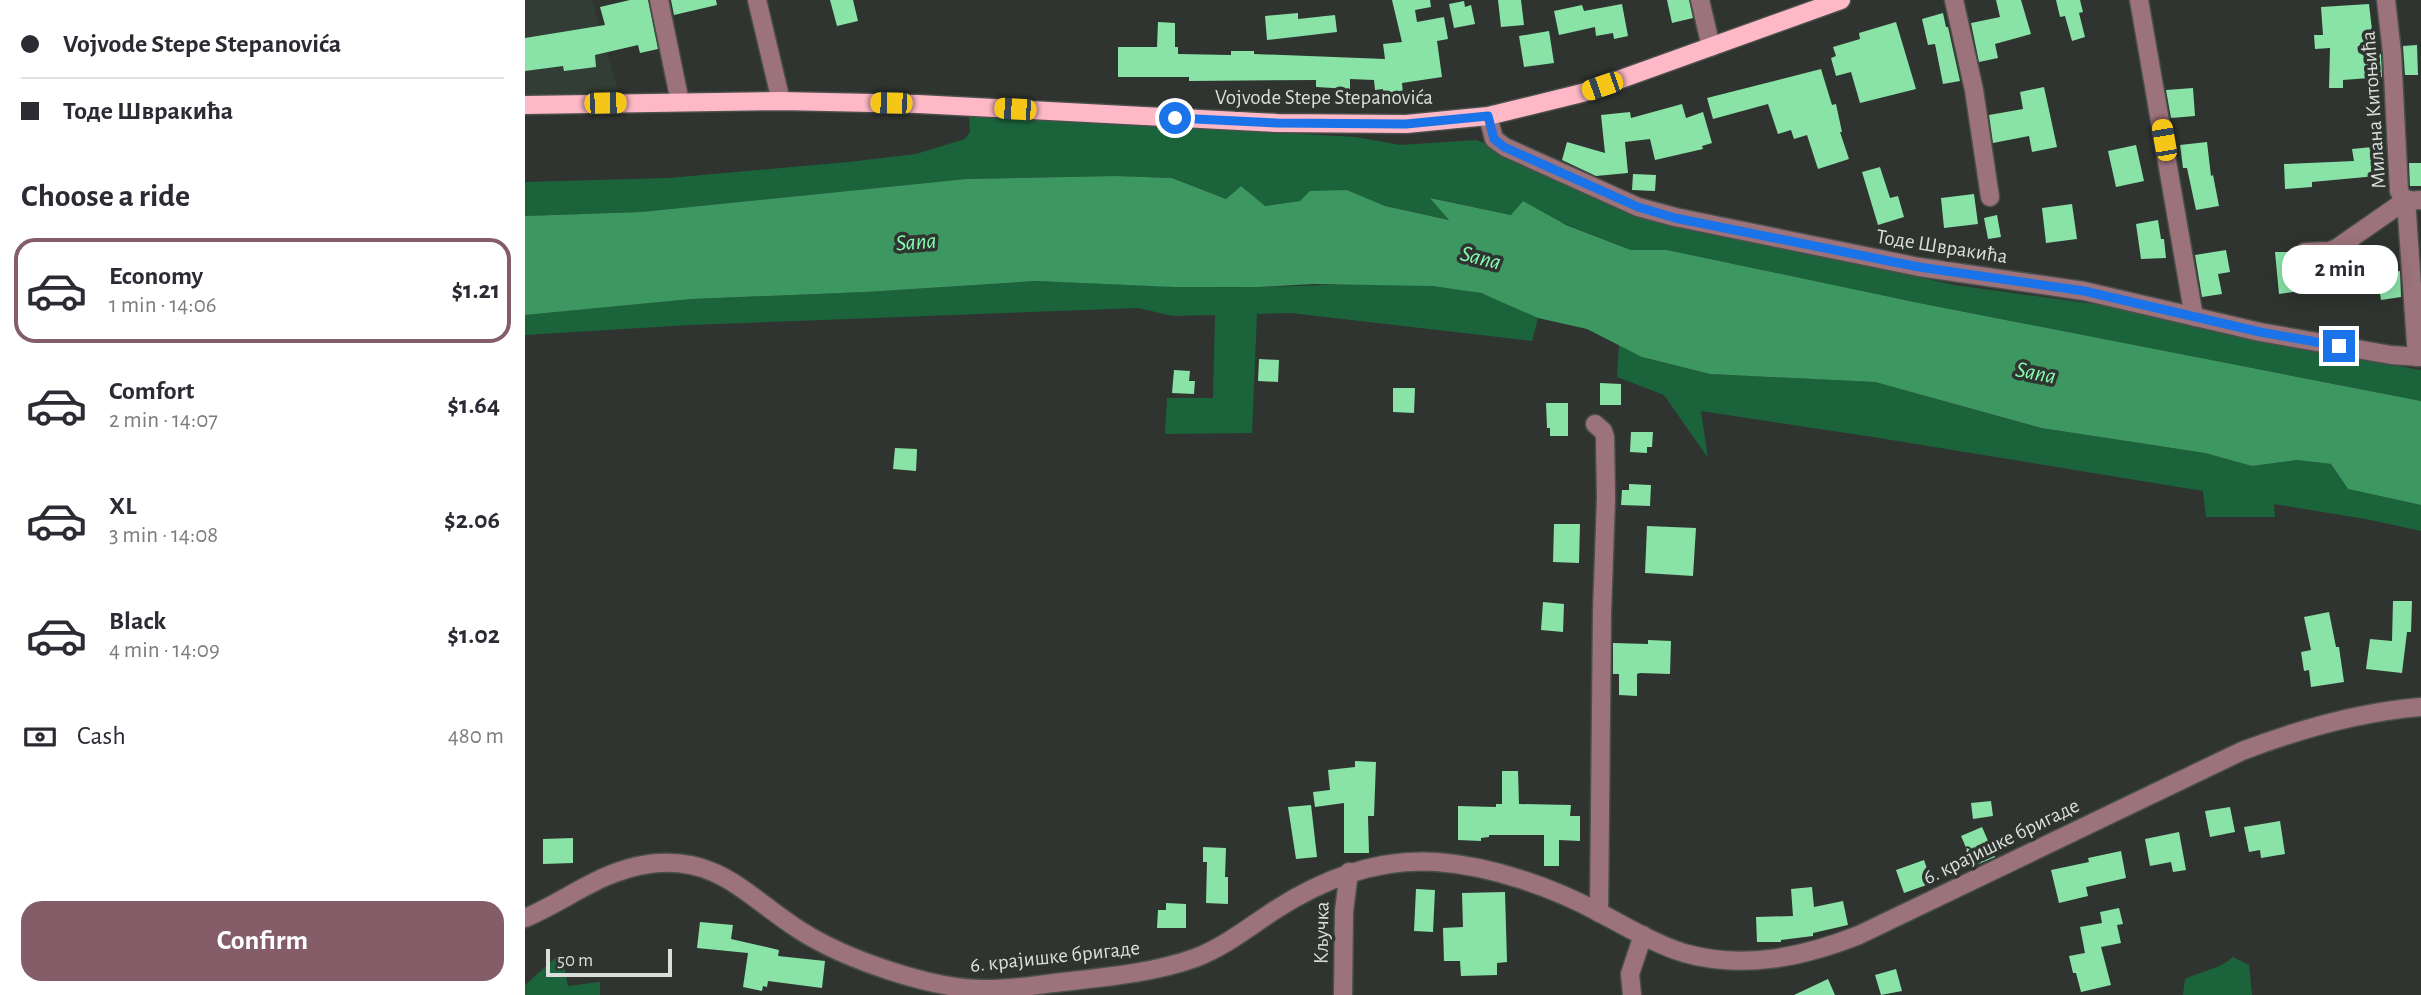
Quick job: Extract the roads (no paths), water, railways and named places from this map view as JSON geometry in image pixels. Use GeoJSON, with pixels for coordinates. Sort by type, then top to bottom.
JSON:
{"type":"FeatureCollection","features":[{"type":"Feature","properties":{"kind":"main road","name":"Vojvode Stepe Stepanovića"},"geometry":{"type":"LineString","coordinates":[[525,105],[781,101],[926,104],[1277,123],[1406,124],[1488,116],[1581,93],[1841,0]]}},
{"type":"Feature","properties":{"kind":"street"},"geometry":{"type":"LineString","coordinates":[[659,0],[680,102]]}},
{"type":"Feature","properties":{"kind":"street"},"geometry":{"type":"LineString","coordinates":[[757,0],[781,101]]}},
{"type":"Feature","properties":{"kind":"street"},"geometry":{"type":"LineString","coordinates":[[1700,0],[1711,47]]}},
{"type":"Feature","properties":{"kind":"street"},"geometry":{"type":"LineString","coordinates":[[1954,0],[1974,90],[1990,197]]}},
{"type":"Feature","properties":{"kind":"street"},"geometry":{"type":"LineString","coordinates":[[2139,0],[2195,317]]}},
{"type":"Feature","properties":{"kind":"street","name":"Милана Китоњића"},"geometry":{"type":"LineString","coordinates":[[2386,0],[2392,53],[2399,191],[2414,200],[2419,357]]}},
{"type":"Feature","properties":{"kind":"street","name":"Тоде Швракића"},"geometry":{"type":"LineString","coordinates":[[1488,116],[1494,139],[1504,147],[1638,207],[1675,218],[1919,267],[2084,291],[2260,332],[2391,355],[2419,357]]}},
{"type":"Feature","properties":{"kind":"street"},"geometry":{"type":"LineString","coordinates":[[2305,252],[2337,248],[2414,200]]}},
{"type":"Feature","properties":{"kind":"street"},"geometry":{"type":"LineString","coordinates":[[1595,424],[1605,437],[1606,498],[1602,601],[1599,912]]}},
{"type":"Feature","properties":{"kind":"street","name":"6. крајишке бригаде"},"geometry":{"type":"LineString","coordinates":[[525,918],[596,879],[644,865],[684,863],[702,866],[719,875],[803,932],[862,959],[916,980],[961,989],[987,989],[1145,971],[1196,957],[1216,948],[1291,900],[1349,872],[1409,862],[1465,866],[1534,885],[1599,912],[1682,952],[1724,960],[1768,960],[1830,946],[1896,917],[2242,751],[2350,717],[2421,707]]}},
{"type":"Feature","properties":{"kind":"street","name":"Кључка"},"geometry":{"type":"LineString","coordinates":[[1343,995],[1343,911],[1349,872]]}},
{"type":"Feature","properties":{"kind":"street"},"geometry":{"type":"LineString","coordinates":[[1632,995],[1630,974],[1643,935]]}},
{"type":"Feature","properties":{"kind":"water","name":"Sana"},"geometry":{"type":"Polygon","coordinates":[[[1116,176],[1172,178],[1226,199],[1241,186],[1265,206],[1300,201],[1310,191],[1347,190],[1385,206],[1449,220],[1430,198],[1511,215],[1523,201],[1566,225],[1631,250],[1667,250],[1919,303],[2421,401],[2421,505],[2348,489],[2331,464],[2297,460],[2252,466],[2205,453],[2041,428],[1875,382],[1710,374],[1642,357],[1587,329],[1538,318],[1481,293],[1433,286],[1313,284],[1174,287],[1036,281],[866,292],[692,299],[525,315],[525,216],[641,212],[966,179],[1116,176]]]}}]}
